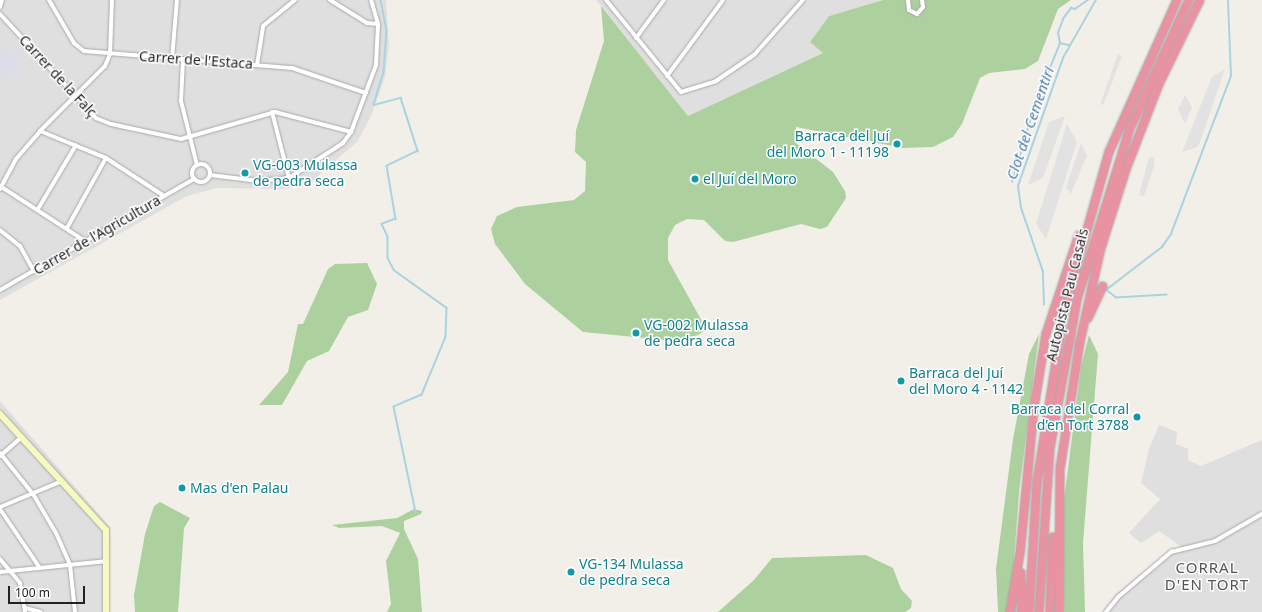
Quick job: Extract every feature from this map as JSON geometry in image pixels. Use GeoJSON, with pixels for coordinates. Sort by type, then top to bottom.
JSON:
{"type":"FeatureCollection","features":[{"type":"Feature","properties":{"kind":"highway","name":"Autopista Pau Casals"},"geometry":{"type":"LineString","coordinates":[[1029,612],[1036,482],[1046,404],[1064,312],[1093,204],[1109,152],[1178,0]]}},
{"type":"Feature","properties":{"kind":"highway","name":"Autopista Pau Casals"},"geometry":{"type":"LineString","coordinates":[[1038,612],[1050,448],[1077,299],[1130,128],[1189,0]]}},
{"type":"Feature","properties":{"kind":"highway"},"geometry":{"type":"LineString","coordinates":[[1050,612],[1060,469],[1079,346],[1100,251],[1126,169],[1159,84],[1200,0]]}},
{"type":"Feature","properties":{"kind":"highway"},"geometry":{"type":"LineString","coordinates":[[1010,612],[1020,553],[1028,457],[1046,334],[1085,215],[1093,204]]}},
{"type":"Feature","properties":{"kind":"highway"},"geometry":{"type":"LineString","coordinates":[[1079,346],[1095,298],[1103,286]]}},
{"type":"Feature","properties":{"kind":"highway"},"geometry":{"type":"LineString","coordinates":[[1059,612],[1060,469]]}},
{"type":"Feature","properties":{"kind":"highway"},"geometry":{"type":"LineString","coordinates":[[1020,553],[1021,612]]}},
{"type":"Feature","properties":{"kind":"street"},"geometry":{"type":"LineString","coordinates":[[0,7],[2,0]]}},
{"type":"Feature","properties":{"kind":"street","name":"Carrer de l'Estaca"},"geometry":{"type":"LineString","coordinates":[[49,0],[74,43],[84,51],[292,68],[366,93]]}},
{"type":"Feature","properties":{"kind":"street"},"geometry":{"type":"LineString","coordinates":[[85,241],[38,209],[0,187],[16,159],[40,131],[73,95],[105,66],[110,54],[112,0]]}},
{"type":"Feature","properties":{"kind":"street"},"geometry":{"type":"LineString","coordinates":[[172,59],[177,0]]}},
{"type":"Feature","properties":{"kind":"street"},"geometry":{"type":"LineString","coordinates":[[257,65],[263,26],[295,0]]}},
{"type":"Feature","properties":{"kind":"street"},"geometry":{"type":"LineString","coordinates":[[330,0],[367,23],[378,24]]}},
{"type":"Feature","properties":{"kind":"street"},"geometry":{"type":"LineString","coordinates":[[210,175],[259,181],[289,178],[332,151],[351,132],[376,65],[378,24],[371,0]]}},
{"type":"Feature","properties":{"kind":"street"},"geometry":{"type":"LineString","coordinates":[[606,0],[681,92],[716,81],[754,55],[803,0]]}},
{"type":"Feature","properties":{"kind":"street"},"geometry":{"type":"LineString","coordinates":[[636,38],[664,0]]}},
{"type":"Feature","properties":{"kind":"street"},"geometry":{"type":"LineString","coordinates":[[667,76],[722,0]]}},
{"type":"Feature","properties":{"kind":"street"},"geometry":{"type":"LineString","coordinates":[[908,0],[909,10],[917,14],[923,7],[922,0]]}},
{"type":"Feature","properties":{"kind":"street","name":"Carrer de la Falç"},"geometry":{"type":"LineString","coordinates":[[0,14],[73,95],[96,118],[111,124],[190,138]]}},
{"type":"Feature","properties":{"kind":"street"},"geometry":{"type":"LineString","coordinates":[[183,60],[181,101],[197,165]]}},
{"type":"Feature","properties":{"kind":"street"},"geometry":{"type":"LineString","coordinates":[[190,138],[272,112],[351,132]]}},
{"type":"Feature","properties":{"kind":"street"},"geometry":{"type":"LineString","coordinates":[[272,112],[289,178]]}},
{"type":"Feature","properties":{"kind":"street"},"geometry":{"type":"LineString","coordinates":[[40,131],[106,158],[164,196]]}},
{"type":"Feature","properties":{"kind":"street"},"geometry":{"type":"LineString","coordinates":[[38,209],[76,145]]}},
{"type":"Feature","properties":{"kind":"street"},"geometry":{"type":"LineString","coordinates":[[67,228],[106,158]]}},
{"type":"Feature","properties":{"kind":"street"},"geometry":{"type":"LineString","coordinates":[[197,165],[207,166],[210,175]]}},
{"type":"Feature","properties":{"kind":"street"},"geometry":{"type":"LineString","coordinates":[[197,165],[192,171],[194,179],[204,182],[210,175]]}},
{"type":"Feature","properties":{"kind":"street","name":"Carrer de l'Agricultura"},"geometry":{"type":"LineString","coordinates":[[0,290],[194,179]]}},
{"type":"Feature","properties":{"kind":"street"},"geometry":{"type":"LineString","coordinates":[[0,230],[20,246],[34,271]]}},
{"type":"Feature","properties":{"kind":"street"},"geometry":{"type":"LineString","coordinates":[[0,414],[106,530],[106,612]]}},
{"type":"Feature","properties":{"kind":"street"},"geometry":{"type":"LineString","coordinates":[[21,438],[0,455],[33,494],[70,565],[75,612]]}},
{"type":"Feature","properties":{"kind":"street"},"geometry":{"type":"LineString","coordinates":[[40,568],[0,508],[62,481]]}},
{"type":"Feature","properties":{"kind":"street"},"geometry":{"type":"LineString","coordinates":[[1106,612],[1118,597],[1171,552],[1215,541],[1262,514]]}},
{"type":"Feature","properties":{"kind":"street"},"geometry":{"type":"LineString","coordinates":[[0,559],[20,584],[25,610],[41,612]]}},
{"type":"Feature","properties":{"kind":"street"},"geometry":{"type":"LineString","coordinates":[[0,572],[107,562]]}},
{"type":"Feature","properties":{"kind":"shaded area"},"geometry":{"type":"Polygon","coordinates":[[[0,0],[386,0],[389,45],[385,77],[371,116],[357,142],[312,181],[286,189],[216,188],[187,196],[0,300],[0,0]]]}},
{"type":"Feature","properties":{"kind":"shaded area"},"geometry":{"type":"Polygon","coordinates":[[[596,0],[883,0],[829,16],[810,42],[823,53],[688,116],[596,0]]]}},
{"type":"Feature","properties":{"kind":"shaded area"},"geometry":{"type":"Polygon","coordinates":[[[0,44],[10,55],[22,45],[26,49],[16,59],[22,69],[0,83],[0,44]]]}},
{"type":"Feature","properties":{"kind":"shaded area"},"geometry":{"type":"Polygon","coordinates":[[[1118,54],[1122,56],[1104,104],[1100,105],[1118,54]]]}},
{"type":"Feature","properties":{"kind":"shaded area"},"geometry":{"type":"Polygon","coordinates":[[[1225,69],[1200,142],[1197,147],[1182,152],[1212,77],[1225,69]]]}},
{"type":"Feature","properties":{"kind":"shaded area"},"geometry":{"type":"Polygon","coordinates":[[[1185,95],[1192,107],[1185,124],[1178,109],[1185,95]]]}},
{"type":"Feature","properties":{"kind":"shaded area"},"geometry":{"type":"Polygon","coordinates":[[[1065,116],[1043,178],[1028,185],[1049,122],[1065,116]]]}},
{"type":"Feature","properties":{"kind":"shaded area"},"geometry":{"type":"Polygon","coordinates":[[[1067,124],[1077,142],[1046,239],[1036,224],[1067,124]]]}},
{"type":"Feature","properties":{"kind":"shaded area"},"geometry":{"type":"Polygon","coordinates":[[[1081,143],[1087,155],[1071,194],[1066,187],[1081,143]]]}},
{"type":"Feature","properties":{"kind":"shaded area"},"geometry":{"type":"Polygon","coordinates":[[[1149,157],[1154,157],[1154,166],[1144,196],[1139,195],[1149,157]]]}},
{"type":"Feature","properties":{"kind":"shaded area"},"geometry":{"type":"Polygon","coordinates":[[[0,401],[110,527],[109,612],[0,612],[0,401]]]}},
{"type":"Feature","properties":{"kind":"shaded area"},"geometry":{"type":"Polygon","coordinates":[[[1159,425],[1177,432],[1176,444],[1188,449],[1188,460],[1201,466],[1262,440],[1262,612],[1102,612],[1115,595],[1172,549],[1183,548],[1159,531],[1141,543],[1129,533],[1160,499],[1141,483],[1149,449],[1159,425]]]}},
{"type":"Feature","properties":{"kind":"green space"},"geometry":{"type":"Polygon","coordinates":[[[883,0],[1071,0],[1058,9],[1038,61],[1025,69],[989,73],[980,78],[962,124],[953,137],[933,147],[903,148],[796,127],[796,143],[833,172],[845,191],[846,198],[827,227],[820,229],[801,224],[733,242],[725,241],[704,220],[687,219],[675,225],[668,238],[668,260],[703,323],[704,331],[698,335],[676,341],[583,332],[525,284],[495,244],[491,229],[497,216],[517,207],[574,200],[585,191],[586,162],[575,152],[576,130],[604,41],[601,6],[688,116],[823,53],[810,42],[829,16],[883,0]]]}},
{"type":"Feature","properties":{"kind":"green space"},"geometry":{"type":"Polygon","coordinates":[[[367,263],[377,284],[368,310],[348,317],[329,351],[307,361],[282,405],[259,405],[288,372],[298,324],[303,324],[328,269],[335,264],[367,263]]]}},
{"type":"Feature","properties":{"kind":"green space"},"geometry":{"type":"Polygon","coordinates":[[[1039,334],[1019,492],[1014,560],[1016,612],[998,612],[996,569],[1013,439],[1029,354],[1039,334]]]}},
{"type":"Feature","properties":{"kind":"green space"},"geometry":{"type":"Polygon","coordinates":[[[1089,335],[1098,354],[1083,543],[1085,612],[1056,612],[1064,500],[1081,367],[1089,335]]]}},
{"type":"Feature","properties":{"kind":"green space"},"geometry":{"type":"Polygon","coordinates":[[[160,502],[190,518],[184,528],[178,612],[135,612],[134,595],[145,534],[154,506],[160,502]]]}},
{"type":"Feature","properties":{"kind":"green space"},"geometry":{"type":"Polygon","coordinates":[[[414,509],[422,511],[421,514],[404,521],[404,529],[418,559],[422,612],[387,612],[391,604],[386,561],[400,533],[382,526],[339,528],[332,525],[397,518],[414,509]]]}},
{"type":"Feature","properties":{"kind":"green space"},"geometry":{"type":"Polygon","coordinates":[[[866,555],[893,568],[901,589],[912,601],[911,608],[905,612],[718,612],[754,580],[772,558],[866,555]]]}},
{"type":"Feature","properties":{"kind":"waterway"},"geometry":{"type":"LineString","coordinates":[[381,0],[387,30],[384,72],[374,105],[401,98],[418,151],[387,166],[396,219],[382,224],[388,237],[388,258],[394,270],[447,308],[446,337],[422,395],[394,407],[416,512]]}},
{"type":"Feature","properties":{"kind":"waterway"},"geometry":{"type":"LineString","coordinates":[[1012,182],[1035,105],[1060,43],[1058,33],[1063,19],[1071,8],[1075,9],[1088,0]]}},
{"type":"Feature","properties":{"kind":"waterway","name":"Clot del Cementiri"},"geometry":{"type":"LineString","coordinates":[[1044,305],[1043,272],[1021,208],[1018,186],[1063,58],[1096,0]]}},
{"type":"Feature","properties":{"kind":"waterway"},"geometry":{"type":"LineString","coordinates":[[1167,295],[1116,298],[1106,290],[1162,247],[1171,234],[1231,76],[1228,0]]}},
{"type":"Feature","properties":{"kind":"waterway"},"geometry":{"type":"LineString","coordinates":[[1060,43],[1069,45]]}},
{"type":"Feature","properties":{"kind":"place","name":"Barraca del Juí del Moro 1 - 11198"},"geometry":{"type":"Point","coordinates":[897,144]}},
{"type":"Feature","properties":{"kind":"place","name":"VG-003 Mulassa de pedra seca"},"geometry":{"type":"Point","coordinates":[245,173]}},
{"type":"Feature","properties":{"kind":"place","name":"el Juí del Moro"},"geometry":{"type":"Point","coordinates":[695,179]}},
{"type":"Feature","properties":{"kind":"place","name":"VG-002 Mulassa de pedra seca"},"geometry":{"type":"Point","coordinates":[636,333]}},
{"type":"Feature","properties":{"kind":"place","name":"Barraca del Juí del Moro 4 - 1142"},"geometry":{"type":"Point","coordinates":[901,381]}},
{"type":"Feature","properties":{"kind":"place","name":"Barraca del Corral d’en Tort 3788"},"geometry":{"type":"Point","coordinates":[1137,417]}},
{"type":"Feature","properties":{"kind":"place","name":"Mas d'en Palau"},"geometry":{"type":"Point","coordinates":[182,488]}},
{"type":"Feature","properties":{"kind":"place","name":"VG-134 Mulassa de pedra seca"},"geometry":{"type":"Point","coordinates":[571,572]}},
{"type":"Feature","properties":{"kind":"district","name":"CORRAL D'EN TORT"},"geometry":{"type":"Point","coordinates":[1207,576]}}]}
